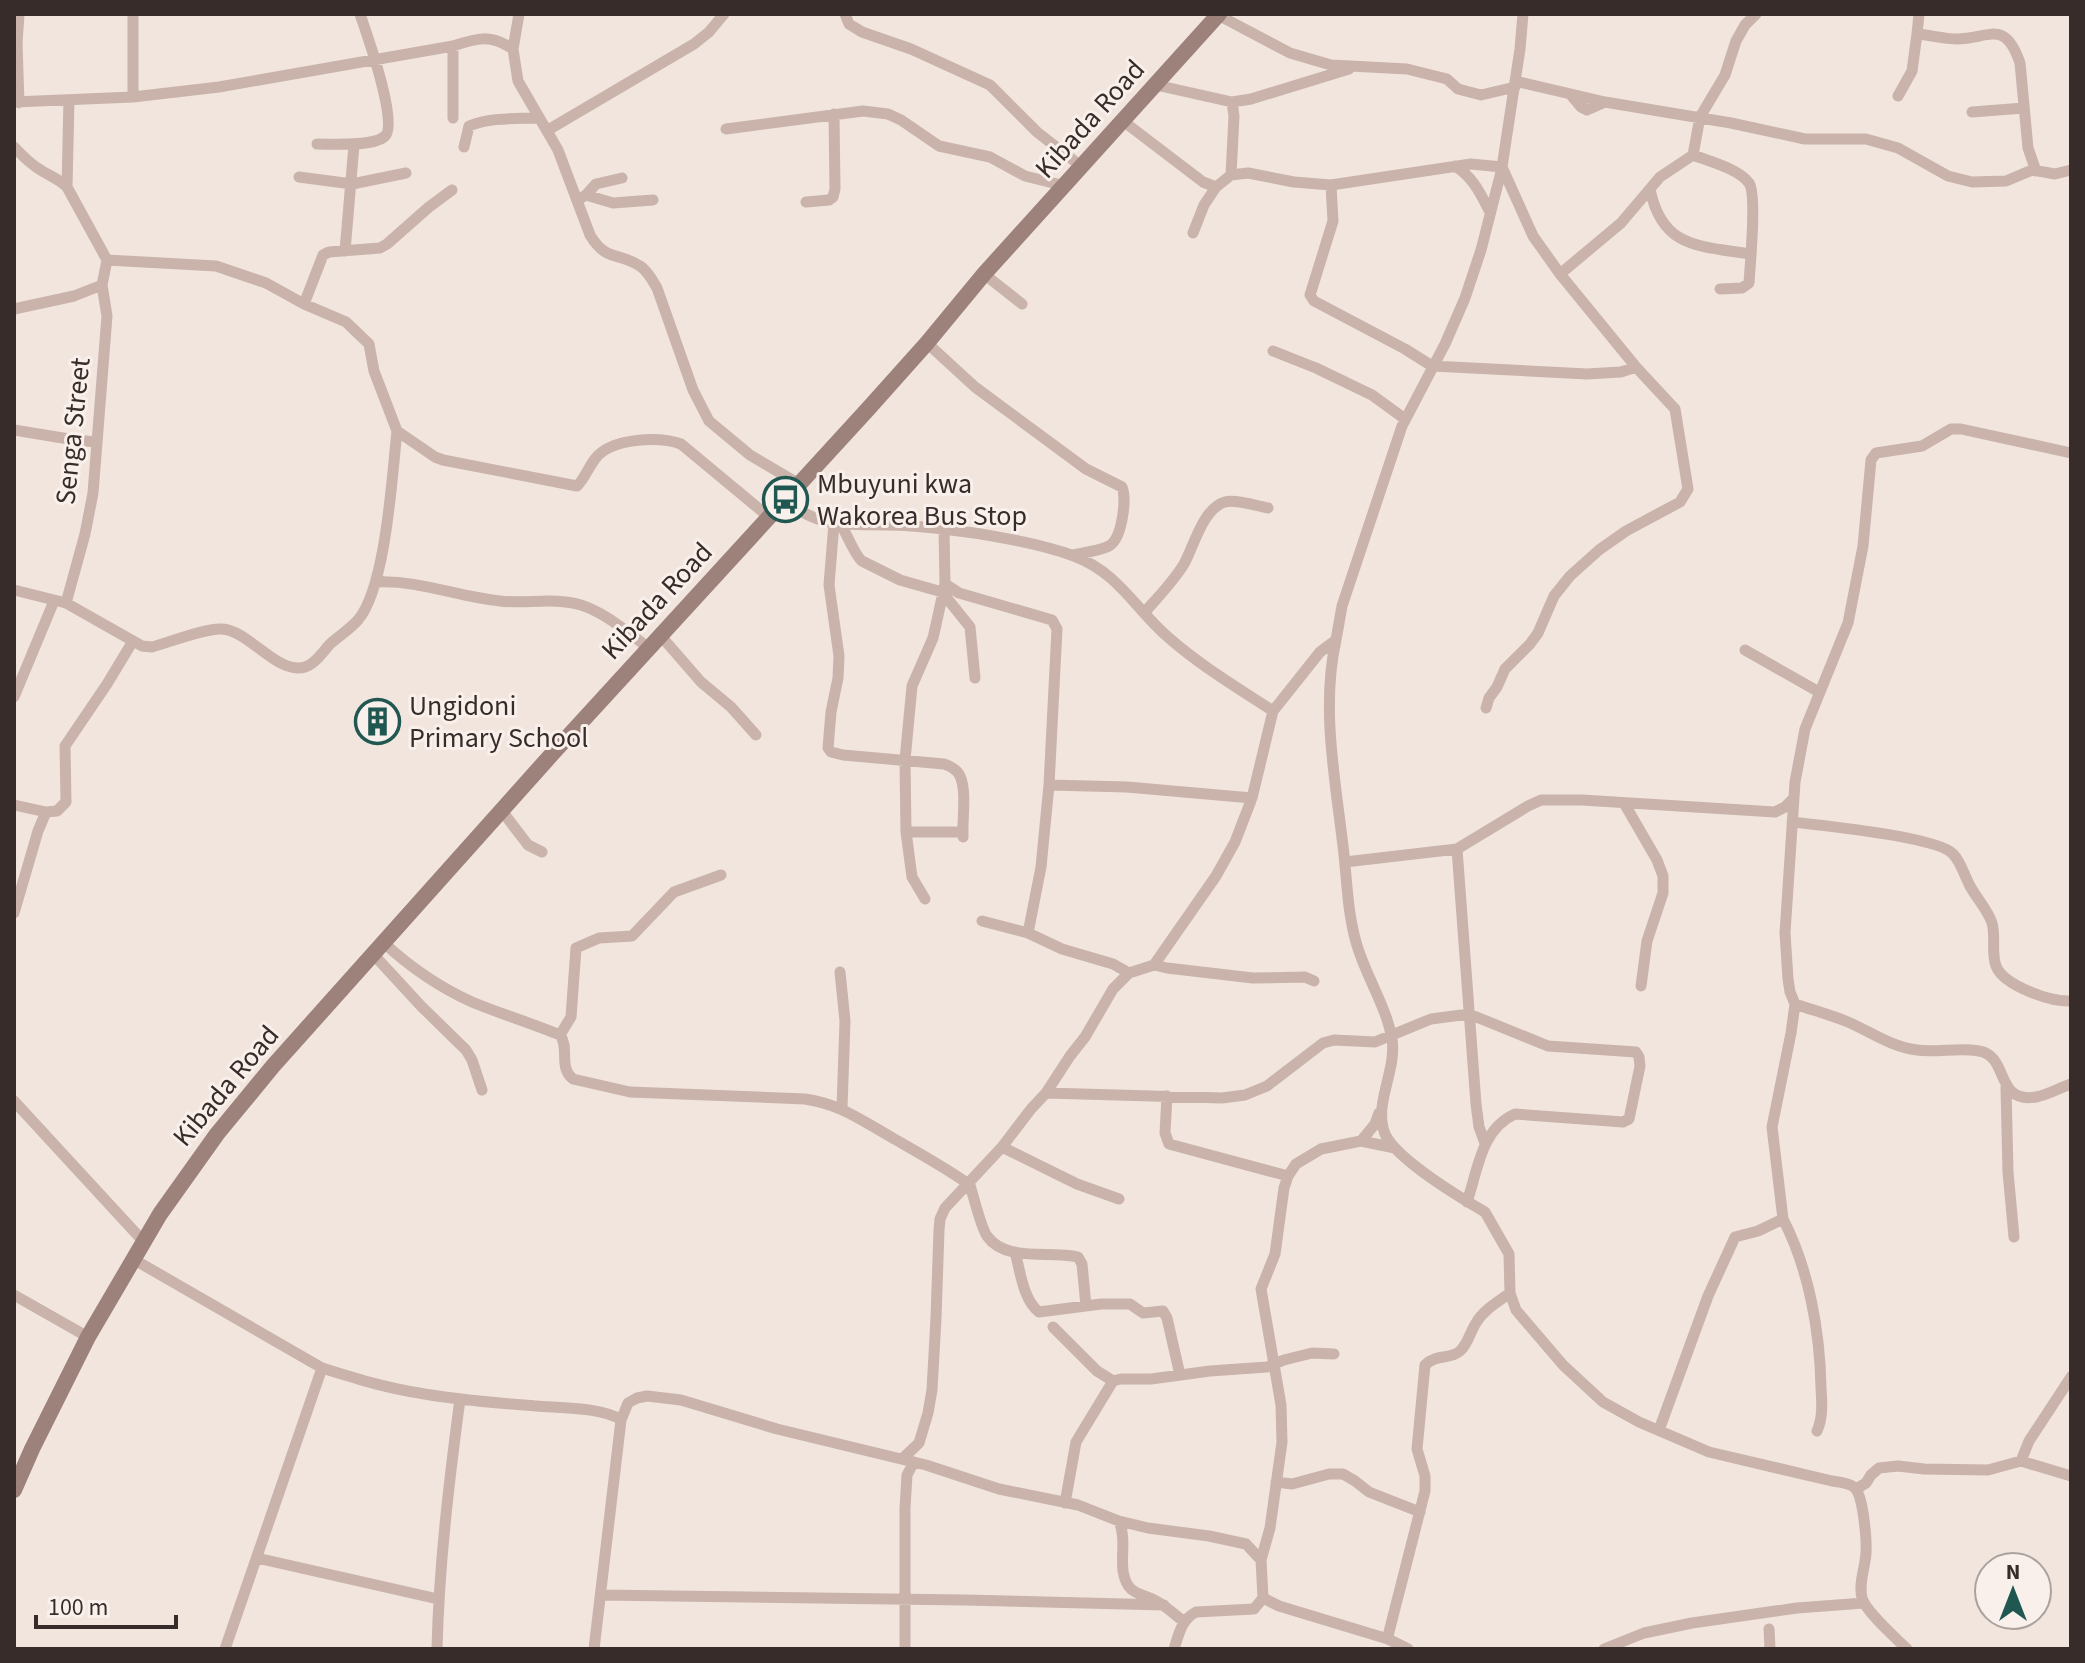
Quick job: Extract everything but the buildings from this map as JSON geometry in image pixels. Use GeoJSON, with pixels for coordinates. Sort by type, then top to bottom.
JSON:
{"type":"FeatureCollection","features":[{"type":"Feature","properties":{"kind":"main road","name":"Kibada Road"},"geometry":{"type":"LineString","coordinates":[[14,1490],[88,1337],[143,1241],[217,1134],[273,1066],[786,500],[927,343],[984,274],[1219,15]]}},
{"type":"Feature","properties":{"kind":"street"},"geometry":{"type":"LineString","coordinates":[[19,14],[16,102],[133,97],[219,87],[453,46],[478,38],[502,42],[513,49]]}},
{"type":"Feature","properties":{"kind":"street"},"geometry":{"type":"LineString","coordinates":[[133,14],[133,97]]}},
{"type":"Feature","properties":{"kind":"street"},"geometry":{"type":"LineString","coordinates":[[317,144],[354,145],[384,138],[389,132],[389,116],[375,58],[360,14]]}},
{"type":"Feature","properties":{"kind":"street"},"geometry":{"type":"LineString","coordinates":[[519,14],[513,49],[518,81],[548,130],[582,197],[590,235],[598,247],[610,255],[641,266],[650,275],[693,390],[709,421],[750,455],[799,484]]}},
{"type":"Feature","properties":{"kind":"street"},"geometry":{"type":"LineString","coordinates":[[548,130],[694,44],[724,14]]}},
{"type":"Feature","properties":{"kind":"street"},"geometry":{"type":"LineString","coordinates":[[845,14],[849,24],[862,32],[911,49],[990,85],[1037,132],[1082,167]]}},
{"type":"Feature","properties":{"kind":"street"},"geometry":{"type":"LineString","coordinates":[[1361,1141],[1375,1124],[1384,1100],[1392,1042],[1356,942],[1348,902],[1330,717],[1330,665],[1342,606],[1405,419],[1445,344],[1481,250],[1502,167],[1523,14]]}},
{"type":"Feature","properties":{"kind":"street"},"geometry":{"type":"LineString","coordinates":[[1560,274],[1621,223],[1660,177],[1693,155],[1700,117],[1725,75],[1736,41],[1756,14]]}},
{"type":"Feature","properties":{"kind":"street"},"geometry":{"type":"LineString","coordinates":[[1898,96],[1912,71],[1919,14]]}},
{"type":"Feature","properties":{"kind":"street"},"geometry":{"type":"LineString","coordinates":[[1219,15],[1290,53],[1331,65],[1407,69],[1447,79],[1458,89],[1481,95],[1515,84],[1805,139],[1866,139],[1898,148],[1948,176],[1972,182],[2006,181],[2036,171],[2055,174],[2071,170]]}},
{"type":"Feature","properties":{"kind":"street"},"geometry":{"type":"LineString","coordinates":[[1917,34],[1957,39],[1990,33],[2009,39],[2020,63],[2028,148],[2036,171]]}},
{"type":"Feature","properties":{"kind":"street"},"geometry":{"type":"LineString","coordinates":[[453,46],[453,118]]}},
{"type":"Feature","properties":{"kind":"street"},"geometry":{"type":"LineString","coordinates":[[1156,85],[1232,102],[1354,67]]}},
{"type":"Feature","properties":{"kind":"street"},"geometry":{"type":"LineString","coordinates":[[67,187],[69,100]]}},
{"type":"Feature","properties":{"kind":"street"},"geometry":{"type":"LineString","coordinates":[[1231,175],[1232,102]]}},
{"type":"Feature","properties":{"kind":"street"},"geometry":{"type":"LineString","coordinates":[[1972,112],[2024,108]]}},
{"type":"Feature","properties":{"kind":"street"},"geometry":{"type":"LineString","coordinates":[[726,129],[863,111],[888,114],[939,146],[990,157],[1025,176],[1065,186]]}},
{"type":"Feature","properties":{"kind":"street"},"geometry":{"type":"LineString","coordinates":[[806,202],[833,197],[834,114]]}},
{"type":"Feature","properties":{"kind":"street"},"geometry":{"type":"LineString","coordinates":[[464,147],[469,126],[474,124],[492,119],[538,118]]}},
{"type":"Feature","properties":{"kind":"street"},"geometry":{"type":"LineString","coordinates":[[1123,121],[1203,182],[1216,187]]}},
{"type":"Feature","properties":{"kind":"street"},"geometry":{"type":"LineString","coordinates":[[345,251],[354,145]]}},
{"type":"Feature","properties":{"kind":"street"},"geometry":{"type":"LineString","coordinates":[[14,147],[40,170],[67,187],[107,260],[231,269],[346,322],[369,344],[374,371],[397,431],[377,582],[359,620],[305,667],[285,665],[226,629],[152,647],[142,646],[60,602],[14,590]]}},
{"type":"Feature","properties":{"kind":"street"},"geometry":{"type":"LineString","coordinates":[[1693,155],[1731,170],[1749,182],[1752,188],[1749,283],[1742,288],[1720,289]]}},
{"type":"Feature","properties":{"kind":"street"},"geometry":{"type":"LineString","coordinates":[[1193,233],[1204,205],[1216,187],[1231,175],[1248,173],[1331,185],[1471,164],[1502,167]]}},
{"type":"Feature","properties":{"kind":"street"},"geometry":{"type":"LineString","coordinates":[[1454,166],[1472,179],[1490,212]]}},
{"type":"Feature","properties":{"kind":"street"},"geometry":{"type":"LineString","coordinates":[[1486,708],[1505,669],[1538,633],[1554,596],[1570,576],[1626,531],[1680,502],[1688,489],[1675,409],[1636,367],[1560,274],[1533,236],[1502,167]]}},
{"type":"Feature","properties":{"kind":"street"},"geometry":{"type":"LineString","coordinates":[[299,177],[352,184],[406,173]]}},
{"type":"Feature","properties":{"kind":"street"},"geometry":{"type":"LineString","coordinates":[[582,197],[596,184],[622,178]]}},
{"type":"Feature","properties":{"kind":"street"},"geometry":{"type":"LineString","coordinates":[[1331,185],[1333,221],[1310,295],[1314,301],[1432,366],[1587,374],[1621,372],[1636,367]]}},
{"type":"Feature","properties":{"kind":"street"},"geometry":{"type":"LineString","coordinates":[[1650,189],[1656,210],[1675,237],[1709,248],[1751,254]]}},
{"type":"Feature","properties":{"kind":"street"},"geometry":{"type":"LineString","coordinates":[[304,304],[323,255],[380,248],[452,190]]}},
{"type":"Feature","properties":{"kind":"street"},"geometry":{"type":"LineString","coordinates":[[582,197],[613,203],[653,200]]}},
{"type":"Feature","properties":{"kind":"street","name":"Senga Street"},"geometry":{"type":"LineString","coordinates":[[14,697],[19,670],[60,602],[85,534],[93,493],[104,366],[107,316],[102,285],[107,260]]}},
{"type":"Feature","properties":{"kind":"street"},"geometry":{"type":"LineString","coordinates":[[984,274],[1022,304]]}},
{"type":"Feature","properties":{"kind":"street"},"geometry":{"type":"LineString","coordinates":[[14,309],[74,296],[102,285]]}},
{"type":"Feature","properties":{"kind":"street"},"geometry":{"type":"LineString","coordinates":[[927,343],[987,397],[1086,469],[1122,487],[1124,507],[1118,539],[1110,546],[1072,555]]}},
{"type":"Feature","properties":{"kind":"street"},"geometry":{"type":"LineString","coordinates":[[1273,351],[1372,395],[1405,419]]}},
{"type":"Feature","properties":{"kind":"street"},"geometry":{"type":"LineString","coordinates":[[1817,1431],[1821,1423],[1822,1405],[1819,1341],[1793,1239],[1783,1219],[1772,1127],[1795,1004],[1788,979],[1785,933],[1793,799],[1805,729],[1848,623],[1863,546],[1871,460],[1876,453],[1922,446],[1951,429],[2071,453]]}},
{"type":"Feature","properties":{"kind":"street"},"geometry":{"type":"LineString","coordinates":[[14,430],[96,442]]}},
{"type":"Feature","properties":{"kind":"street"},"geometry":{"type":"LineString","coordinates":[[397,431],[443,460],[571,486],[577,486],[595,458],[614,444],[670,440],[681,444],[769,517]]}},
{"type":"Feature","properties":{"kind":"street"},"geometry":{"type":"LineString","coordinates":[[786,500],[808,516],[838,524],[944,529],[1023,543],[1086,561],[1122,587],[1166,636],[1193,658],[1273,711]]}},
{"type":"Feature","properties":{"kind":"street"},"geometry":{"type":"LineString","coordinates":[[1144,613],[1184,563],[1206,518],[1215,508],[1226,501],[1268,508]]}},
{"type":"Feature","properties":{"kind":"street"},"geometry":{"type":"LineString","coordinates":[[838,524],[851,540],[857,557],[900,580],[943,588],[1052,620],[1057,629],[1049,785],[1041,867],[1028,933]]}},
{"type":"Feature","properties":{"kind":"street"},"geometry":{"type":"LineString","coordinates":[[838,524],[829,585],[839,656],[828,748],[843,755],[944,764],[960,774],[963,834],[906,832]]}},
{"type":"Feature","properties":{"kind":"street"},"geometry":{"type":"LineString","coordinates":[[925,899],[912,877],[906,832],[905,760],[912,686],[933,638],[943,588],[944,529]]}},
{"type":"Feature","properties":{"kind":"street"},"geometry":{"type":"LineString","coordinates":[[377,582],[399,581],[500,602],[579,604],[655,642],[731,707],[756,735]]}},
{"type":"Feature","properties":{"kind":"street"},"geometry":{"type":"LineString","coordinates":[[943,588],[970,627],[975,678]]}},
{"type":"Feature","properties":{"kind":"street"},"geometry":{"type":"LineString","coordinates":[[1154,965],[1226,860],[1252,798],[1273,711],[1320,652],[1336,640]]}},
{"type":"Feature","properties":{"kind":"street"},"geometry":{"type":"LineString","coordinates":[[14,805],[46,812],[57,811],[66,802],[65,746],[133,641]]}},
{"type":"Feature","properties":{"kind":"street"},"geometry":{"type":"LineString","coordinates":[[1745,650],[1819,692]]}},
{"type":"Feature","properties":{"kind":"street"},"geometry":{"type":"LineString","coordinates":[[1049,785],[1127,787],[1252,798]]}},
{"type":"Feature","properties":{"kind":"street"},"geometry":{"type":"LineString","coordinates":[[1345,862],[1457,849],[1541,800],[1775,812],[1793,799]]}},
{"type":"Feature","properties":{"kind":"street"},"geometry":{"type":"LineString","coordinates":[[1624,803],[1663,876],[1663,893],[1647,941],[1641,986]]}},
{"type":"Feature","properties":{"kind":"street"},"geometry":{"type":"LineString","coordinates":[[502,811],[528,845],[542,852]]}},
{"type":"Feature","properties":{"kind":"street"},"geometry":{"type":"LineString","coordinates":[[14,913],[46,812]]}},
{"type":"Feature","properties":{"kind":"street"},"geometry":{"type":"LineString","coordinates":[[1775,812],[1792,824],[1829,826],[1934,843],[1953,853],[1989,916],[1993,928],[1995,965],[2003,976],[2016,986],[2050,998],[2071,1001]]}},
{"type":"Feature","properties":{"kind":"street"},"geometry":{"type":"LineString","coordinates":[[1457,849],[1477,1115],[1485,1143]]}},
{"type":"Feature","properties":{"kind":"street"},"geometry":{"type":"LineString","coordinates":[[560,1035],[571,1017],[576,948],[599,938],[632,936],[674,892],[721,875]]}},
{"type":"Feature","properties":{"kind":"street"},"geometry":{"type":"LineString","coordinates":[[982,921],[1028,933],[1062,949],[1113,964],[1129,973]]}},
{"type":"Feature","properties":{"kind":"street"},"geometry":{"type":"LineString","coordinates":[[379,949],[400,957],[475,1003],[560,1035],[564,1039],[567,1075],[573,1079],[630,1092],[805,1099],[842,1108],[968,1183],[985,1234],[998,1247],[1015,1252],[1078,1257],[1082,1264],[1086,1306]]}},
{"type":"Feature","properties":{"kind":"street"},"geometry":{"type":"LineString","coordinates":[[379,949],[421,1006],[466,1050],[482,1090]]}},
{"type":"Feature","properties":{"kind":"street"},"geometry":{"type":"LineString","coordinates":[[920,1463],[919,1443],[932,1390],[940,1219],[945,1208],[1002,1147],[1046,1093],[1085,1037],[1113,989],[1129,973],[1154,965],[1253,978],[1305,977],[1314,981]]}},
{"type":"Feature","properties":{"kind":"street"},"geometry":{"type":"LineString","coordinates":[[840,972],[845,1021],[842,1108]]}},
{"type":"Feature","properties":{"kind":"street"},"geometry":{"type":"LineString","coordinates":[[1795,1004],[1847,1022],[1893,1044],[1916,1050],[1981,1051],[1991,1056],[1999,1067],[2006,1087],[2008,1172],[2014,1237]]}},
{"type":"Feature","properties":{"kind":"street"},"geometry":{"type":"LineString","coordinates":[[1046,1093],[1222,1098],[1245,1095],[1267,1086],[1323,1043],[1334,1040],[1375,1042],[1431,1019],[1469,1014],[1548,1046],[1636,1052],[1640,1066],[1629,1119],[1623,1122],[1515,1114],[1506,1118],[1485,1143],[1467,1202]]}},
{"type":"Feature","properties":{"kind":"street"},"geometry":{"type":"LineString","coordinates":[[2005,1110],[2071,1084]]}},
{"type":"Feature","properties":{"kind":"street"},"geometry":{"type":"LineString","coordinates":[[2006,1087],[2015,1094],[2031,1098]]}},
{"type":"Feature","properties":{"kind":"street"},"geometry":{"type":"LineString","coordinates":[[1167,1096],[1165,1133],[1169,1144],[1288,1176]]}},
{"type":"Feature","properties":{"kind":"street"},"geometry":{"type":"LineString","coordinates":[[14,1101],[143,1241]]}},
{"type":"Feature","properties":{"kind":"street"},"geometry":{"type":"LineString","coordinates":[[1380,1110],[1386,1136],[1395,1148],[1433,1179],[1485,1212],[1509,1254],[1510,1293],[1516,1310],[1579,1381],[1603,1402],[1639,1422],[1709,1452],[1850,1485],[1856,1489],[1863,1505],[1866,1539],[1866,1561],[1861,1576],[1864,1603],[1907,1649]]}},
{"type":"Feature","properties":{"kind":"street"},"geometry":{"type":"LineString","coordinates":[[1174,1649],[1183,1621],[1196,1612],[1254,1609],[1263,1598],[1261,1560],[1270,1528],[1282,1442],[1281,1405],[1261,1289],[1275,1254],[1288,1176],[1296,1164],[1321,1149],[1361,1141],[1395,1148]]}},
{"type":"Feature","properties":{"kind":"street"},"geometry":{"type":"LineString","coordinates":[[1002,1147],[1077,1184],[1119,1199]]}},
{"type":"Feature","properties":{"kind":"street"},"geometry":{"type":"LineString","coordinates":[[1659,1430],[1708,1296],[1735,1237],[1758,1231],[1783,1219]]}},
{"type":"Feature","properties":{"kind":"street"},"geometry":{"type":"LineString","coordinates":[[1015,1252],[1029,1299],[1034,1310],[1039,1312],[1101,1304],[1130,1304],[1143,1313],[1163,1311],[1180,1375]]}},
{"type":"Feature","properties":{"kind":"street"},"geometry":{"type":"LineString","coordinates":[[133,1259],[322,1368],[384,1386],[460,1399],[584,1410],[612,1415],[621,1420]]}},
{"type":"Feature","properties":{"kind":"street"},"geometry":{"type":"LineString","coordinates":[[1388,1639],[1425,1491],[1425,1476],[1417,1449],[1425,1365],[1433,1357],[1454,1355],[1463,1349],[1475,1323],[1510,1293]]}},
{"type":"Feature","properties":{"kind":"street"},"geometry":{"type":"LineString","coordinates":[[14,1295],[88,1337]]}},
{"type":"Feature","properties":{"kind":"street"},"geometry":{"type":"LineString","coordinates":[[1053,1327],[1097,1371],[1113,1381],[1267,1367],[1312,1353],[1334,1354]]}},
{"type":"Feature","properties":{"kind":"street"},"geometry":{"type":"LineString","coordinates":[[225,1649],[322,1368]]}},
{"type":"Feature","properties":{"kind":"street"},"geometry":{"type":"LineString","coordinates":[[2021,1461],[2029,1441],[2071,1377]]}},
{"type":"Feature","properties":{"kind":"street"},"geometry":{"type":"LineString","coordinates":[[1065,1503],[1076,1442],[1113,1381]]}},
{"type":"Feature","properties":{"kind":"street"},"geometry":{"type":"LineString","coordinates":[[594,1649],[621,1420],[628,1403],[647,1396],[681,1400],[777,1429],[920,1463],[999,1489],[1078,1505],[1119,1521],[1246,1544],[1261,1560]]}},
{"type":"Feature","properties":{"kind":"street"},"geometry":{"type":"LineString","coordinates":[[437,1649],[438,1599],[460,1399]]}},
{"type":"Feature","properties":{"kind":"street"},"geometry":{"type":"LineString","coordinates":[[902,1459],[919,1443]]}},
{"type":"Feature","properties":{"kind":"street"},"geometry":{"type":"LineString","coordinates":[[1856,1489],[1879,1468],[1898,1466],[1988,1470],[2021,1461],[2071,1476]]}},
{"type":"Feature","properties":{"kind":"street"},"geometry":{"type":"LineString","coordinates":[[905,1649],[907,1475],[920,1463]]}},
{"type":"Feature","properties":{"kind":"street"},"geometry":{"type":"LineString","coordinates":[[1276,1482],[1292,1484],[1329,1474],[1343,1474],[1369,1492],[1420,1512]]}},
{"type":"Feature","properties":{"kind":"street"},"geometry":{"type":"LineString","coordinates":[[1119,1521],[1127,1584],[1138,1594],[1164,1605],[1183,1621]]}},
{"type":"Feature","properties":{"kind":"street"},"geometry":{"type":"LineString","coordinates":[[257,1558],[438,1599]]}},
{"type":"Feature","properties":{"kind":"street"},"geometry":{"type":"LineString","coordinates":[[601,1595],[1164,1605]]}},
{"type":"Feature","properties":{"kind":"street"},"geometry":{"type":"LineString","coordinates":[[1263,1598],[1279,1606],[1388,1639],[1408,1649]]}},
{"type":"Feature","properties":{"kind":"street"},"geometry":{"type":"LineString","coordinates":[[1604,1649],[1626,1645],[1644,1633],[1692,1623],[1810,1606],[1864,1603]]}},
{"type":"Feature","properties":{"kind":"street"},"geometry":{"type":"LineString","coordinates":[[1769,1629],[1770,1649]]}},
{"type":"Feature","properties":{"kind":"place","name":"Mbuyuni kwa Wakorea Bus Stop"},"geometry":{"type":"Point","coordinates":[786,500]}},
{"type":"Feature","properties":{"kind":"place","name":"Ungidoni Primary School"},"geometry":{"type":"Point","coordinates":[378,722]}}]}
